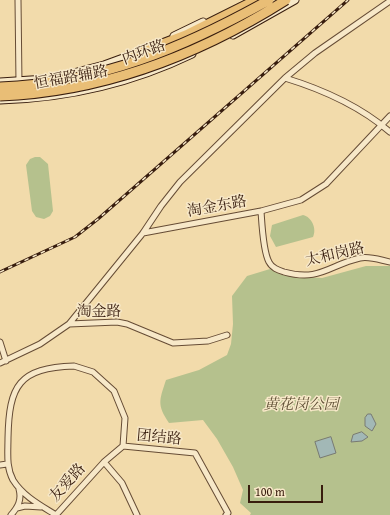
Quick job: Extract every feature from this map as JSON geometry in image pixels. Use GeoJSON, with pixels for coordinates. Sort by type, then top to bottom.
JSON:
{"type":"FeatureCollection","features":[{"type":"Feature","properties":{"kind":"highway"},"geometry":{"type":"LineString","coordinates":[[131,56],[186,35],[256,0]]}},
{"type":"Feature","properties":{"kind":"highway","name":"内环路"},"geometry":{"type":"LineString","coordinates":[[0,86],[62,81],[96,75],[136,63],[189,41],[269,0]]}},
{"type":"Feature","properties":{"kind":"highway","name":"内环路"},"geometry":{"type":"LineString","coordinates":[[0,96],[44,93],[72,89],[113,79],[141,70],[182,54],[212,40],[286,0]]}},
{"type":"Feature","properties":{"kind":"main road","name":"恒福路辅路"},"geometry":{"type":"LineString","coordinates":[[0,82],[67,75],[131,56],[248,0]]}},
{"type":"Feature","properties":{"kind":"main road","name":"恒福路辅路"},"geometry":{"type":"LineString","coordinates":[[0,100],[50,97],[89,90],[150,72],[181,60],[246,29],[295,0]]}},
{"type":"Feature","properties":{"kind":"street"},"geometry":{"type":"LineString","coordinates":[[18,0],[20,100]]}},
{"type":"Feature","properties":{"kind":"street"},"geometry":{"type":"LineString","coordinates":[[69,324],[143,233],[157,210],[180,182],[284,78],[315,53],[390,1]]}},
{"type":"Feature","properties":{"kind":"street"},"geometry":{"type":"LineString","coordinates":[[284,78],[304,84],[346,104],[382,125],[390,132]]}},
{"type":"Feature","properties":{"kind":"street","name":"淘金东路"},"geometry":{"type":"LineString","coordinates":[[143,233],[261,211],[293,203],[319,189],[390,116]]}},
{"type":"Feature","properties":{"kind":"street","name":"太和岗路"},"geometry":{"type":"LineString","coordinates":[[261,211],[267,257],[271,266],[278,271],[315,275],[361,258],[373,258],[390,262]]}},
{"type":"Feature","properties":{"kind":"street","name":"淘金路"},"geometry":{"type":"LineString","coordinates":[[0,363],[40,344],[69,324],[117,322],[132,326],[173,343],[208,341],[227,335]]}},
{"type":"Feature","properties":{"kind":"street"},"geometry":{"type":"LineString","coordinates":[[0,342],[6,361]]}},
{"type":"Feature","properties":{"kind":"street","name":"友爱路"},"geometry":{"type":"LineString","coordinates":[[74,366],[93,372],[114,391],[125,418],[123,446],[104,462],[56,515],[25,495],[13,480],[7,464],[10,402],[20,382],[36,371],[54,367],[74,366]]}},
{"type":"Feature","properties":{"kind":"street","name":"团结路"},"geometry":{"type":"LineString","coordinates":[[123,446],[194,453],[228,513],[226,515]]}},
{"type":"Feature","properties":{"kind":"street"},"geometry":{"type":"LineString","coordinates":[[104,462],[122,483],[137,515]]}},
{"type":"Feature","properties":{"kind":"street"},"geometry":{"type":"LineString","coordinates":[[0,465],[7,464]]}},
{"type":"Feature","properties":{"kind":"street"},"geometry":{"type":"LineString","coordinates":[[11,515],[17,508],[21,497],[18,486]]}},
{"type":"Feature","properties":{"kind":"street"},"geometry":{"type":"LineString","coordinates":[[17,508],[28,506],[46,508]]}},
{"type":"Feature","properties":{"kind":"green space"},"geometry":{"type":"Polygon","coordinates":[[[40,157],[48,164],[53,211],[50,216],[44,219],[36,217],[32,211],[26,165],[30,159],[40,157]]]}},
{"type":"Feature","properties":{"kind":"green space"},"geometry":{"type":"Polygon","coordinates":[[[303,215],[309,218],[313,224],[313,237],[276,247],[270,236],[272,225],[303,215]]]}},
{"type":"Feature","properties":{"kind":"green space","name":"黄花岗公园"},"geometry":{"type":"Polygon","coordinates":[[[366,266],[390,266],[390,515],[250,515],[251,513],[240,503],[243,490],[233,467],[217,439],[203,420],[169,423],[165,417],[160,403],[166,380],[199,370],[227,355],[231,344],[233,324],[232,296],[247,276],[270,269],[292,276],[322,278],[366,266]]]}},
{"type":"Feature","properties":{"kind":"water"},"geometry":{"type":"Polygon","coordinates":[[[368,414],[371,414],[376,424],[372,431],[365,426],[365,418],[368,414]]]}},
{"type":"Feature","properties":{"kind":"water"},"geometry":{"type":"Polygon","coordinates":[[[362,432],[368,437],[362,441],[351,442],[353,435],[362,432]]]}},
{"type":"Feature","properties":{"kind":"water"},"geometry":{"type":"Polygon","coordinates":[[[331,437],[336,453],[320,458],[315,442],[331,437]]]}},
{"type":"Feature","properties":{"kind":"railway"},"geometry":{"type":"LineString","coordinates":[[0,272],[75,237],[98,219],[348,0]]}}]}
